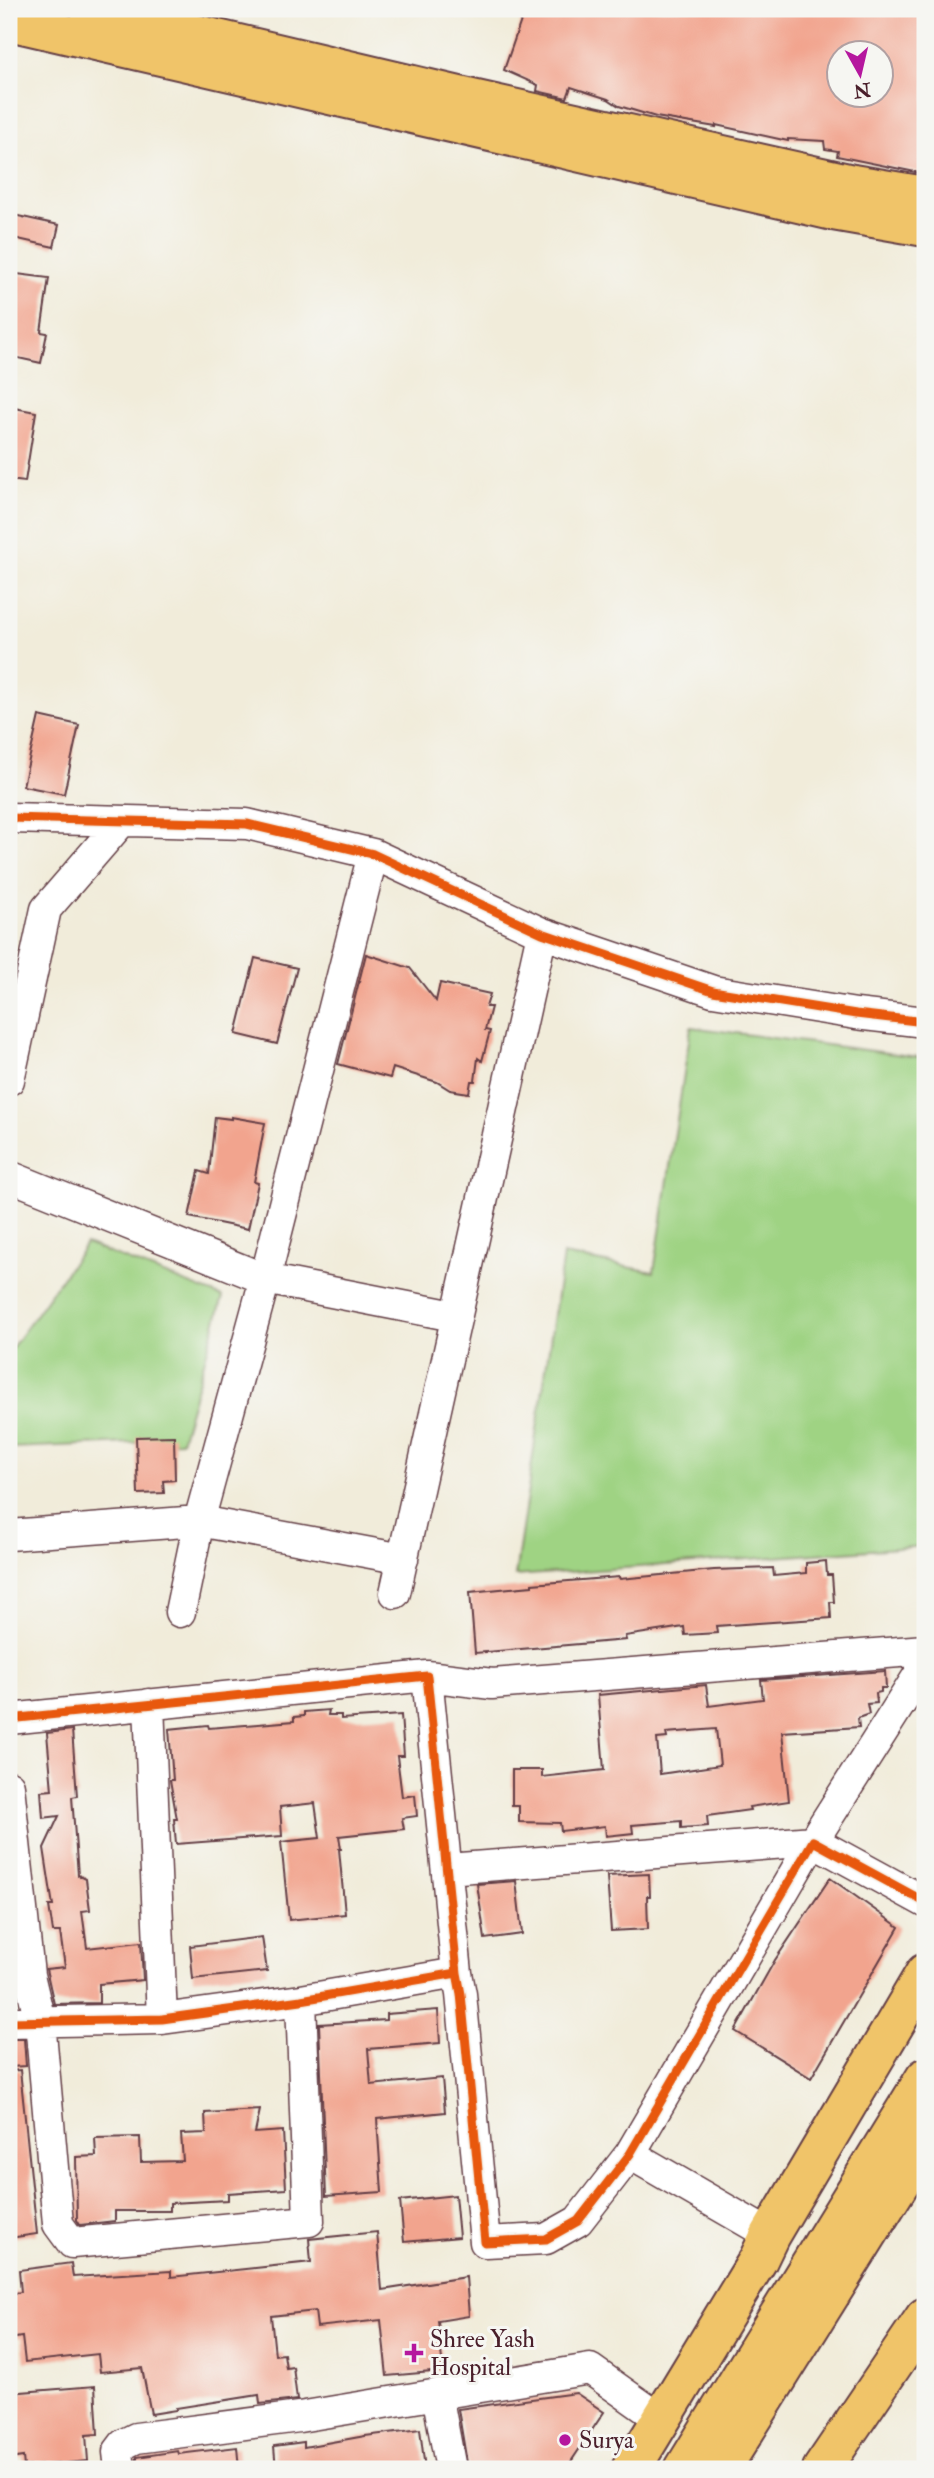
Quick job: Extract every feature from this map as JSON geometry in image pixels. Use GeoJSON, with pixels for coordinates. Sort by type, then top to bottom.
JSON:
{"type":"FeatureCollection","features":[{"type":"Feature","properties":{"kind":"main road"},"geometry":{"type":"LineString","coordinates":[[90,9],[472,99],[853,184],[925,196]]}},
{"type":"Feature","properties":{"kind":"main road"},"geometry":{"type":"LineString","coordinates":[[9,21],[806,205],[925,228]]}},
{"type":"Feature","properties":{"kind":"main road"},"geometry":{"type":"LineString","coordinates":[[631,2469],[758,2260],[770,2235],[925,1973]]}},
{"type":"Feature","properties":{"kind":"main road"},"geometry":{"type":"LineString","coordinates":[[684,2469],[925,2078]]}},
{"type":"Feature","properties":{"kind":"main road"},"geometry":{"type":"LineString","coordinates":[[726,2461],[925,2143]]}},
{"type":"Feature","properties":{"kind":"main road"},"geometry":{"type":"LineString","coordinates":[[822,2469],[925,2317]]}},
{"type":"Feature","properties":{"kind":"street"},"geometry":{"type":"LineString","coordinates":[[9,818],[247,824],[373,854],[542,933],[713,991],[925,1022]]}},
{"type":"Feature","properties":{"kind":"street"},"geometry":{"type":"LineString","coordinates":[[9,1080],[46,909],[122,821]]}},
{"type":"Feature","properties":{"kind":"street"},"geometry":{"type":"LineString","coordinates":[[180,1612],[200,1521],[265,1279],[373,854]]}},
{"type":"Feature","properties":{"kind":"street"},"geometry":{"type":"LineString","coordinates":[[395,1593],[454,1316],[542,933]]}},
{"type":"Feature","properties":{"kind":"street"},"geometry":{"type":"LineString","coordinates":[[9,1176],[265,1279],[454,1316]]}},
{"type":"Feature","properties":{"kind":"street"},"geometry":{"type":"LineString","coordinates":[[9,1535],[200,1521],[403,1559]]}},
{"type":"Feature","properties":{"kind":"street"},"geometry":{"type":"LineString","coordinates":[[9,1719],[427,1676],[504,1683],[925,1650]]}},
{"type":"Feature","properties":{"kind":"street"},"geometry":{"type":"LineString","coordinates":[[427,1676],[485,2242],[546,2239],[578,2221],[630,2154],[813,1842],[925,1665]]}},
{"type":"Feature","properties":{"kind":"street"},"geometry":{"type":"LineString","coordinates":[[149,1704],[162,2019]]}},
{"type":"Feature","properties":{"kind":"street"},"geometry":{"type":"LineString","coordinates":[[9,1786],[29,1975],[40,2021],[58,2224],[72,2243],[309,2221],[300,2000]]}},
{"type":"Feature","properties":{"kind":"street"},"geometry":{"type":"LineString","coordinates":[[447,1869],[813,1842],[925,1902]]}},
{"type":"Feature","properties":{"kind":"street"},"geometry":{"type":"LineString","coordinates":[[9,2022],[162,2019],[300,2000],[457,1973]]}},
{"type":"Feature","properties":{"kind":"street"},"geometry":{"type":"LineString","coordinates":[[630,2154],[770,2235]]}},
{"type":"Feature","properties":{"kind":"street"},"geometry":{"type":"LineString","coordinates":[[120,2469],[118,2452],[124,2444],[136,2438],[299,2417],[590,2370],[662,2420]]}},
{"type":"Feature","properties":{"kind":"street"},"geometry":{"type":"LineString","coordinates":[[437,2394],[450,2469]]}},
{"type":"Feature","properties":{"kind":"green space"},"geometry":{"type":"Polygon","coordinates":[[[691,1027],[925,1058],[925,1546],[515,1576],[563,1255],[654,1272],[691,1027]]]}},
{"type":"Feature","properties":{"kind":"green space"},"geometry":{"type":"Polygon","coordinates":[[[86,1244],[223,1297],[181,1441],[9,1448],[9,1352],[86,1244]]]}},
{"type":"Feature","properties":{"kind":"building"},"geometry":{"type":"Polygon","coordinates":[[[525,9],[925,9],[925,174],[837,156],[838,151],[825,149],[824,141],[788,141],[716,125],[656,117],[571,87],[567,98],[537,91],[538,85],[504,70],[525,9]]]}},
{"type":"Feature","properties":{"kind":"building"},"geometry":{"type":"Polygon","coordinates":[[[9,214],[59,225],[54,247],[9,237],[9,214]]]}},
{"type":"Feature","properties":{"kind":"building"},"geometry":{"type":"Polygon","coordinates":[[[9,273],[49,278],[41,332],[47,333],[41,363],[9,356],[9,273]]]}},
{"type":"Feature","properties":{"kind":"building"},"geometry":{"type":"Polygon","coordinates":[[[9,407],[36,412],[25,482],[9,480],[9,407]]]}},
{"type":"Feature","properties":{"kind":"building"},"geometry":{"type":"Polygon","coordinates":[[[39,716],[79,725],[64,794],[23,786],[39,716]]]}},
{"type":"Feature","properties":{"kind":"building"},"geometry":{"type":"Polygon","coordinates":[[[366,954],[410,968],[436,1001],[440,983],[490,994],[486,1007],[491,1007],[485,1030],[490,1031],[482,1061],[478,1058],[475,1081],[471,1081],[469,1093],[450,1090],[437,1082],[393,1068],[390,1078],[338,1064],[366,954]]]}},
{"type":"Feature","properties":{"kind":"building"},"geometry":{"type":"Polygon","coordinates":[[[255,958],[297,968],[277,1044],[236,1034],[255,958]]]}},
{"type":"Feature","properties":{"kind":"building"},"geometry":{"type":"Polygon","coordinates":[[[215,1117],[265,1123],[254,1182],[258,1183],[248,1229],[189,1217],[199,1171],[209,1174],[215,1117]]]}},
{"type":"Feature","properties":{"kind":"building"},"geometry":{"type":"Polygon","coordinates":[[[174,1436],[175,1480],[163,1481],[164,1493],[138,1494],[136,1437],[174,1436]]]}},
{"type":"Feature","properties":{"kind":"building"},"geometry":{"type":"Polygon","coordinates":[[[826,1561],[827,1575],[832,1575],[834,1602],[830,1602],[831,1618],[716,1626],[717,1633],[685,1635],[684,1627],[625,1636],[626,1640],[475,1653],[470,1592],[532,1584],[714,1570],[773,1568],[774,1576],[806,1573],[806,1563],[826,1561]]]}},
{"type":"Feature","properties":{"kind":"building"},"geometry":{"type":"Polygon","coordinates":[[[885,1671],[886,1688],[881,1688],[881,1692],[876,1693],[877,1703],[867,1704],[869,1714],[858,1718],[859,1727],[782,1732],[789,1801],[707,1816],[708,1826],[681,1828],[681,1821],[632,1825],[633,1833],[606,1836],[605,1826],[561,1831],[560,1823],[519,1822],[519,1806],[512,1806],[512,1770],[542,1770],[542,1777],[604,1770],[598,1695],[706,1685],[709,1706],[763,1699],[761,1680],[885,1671]],[[716,1729],[666,1733],[667,1738],[657,1739],[660,1774],[720,1765],[716,1729]]]}},
{"type":"Feature","properties":{"kind":"building"},"geometry":{"type":"Polygon","coordinates":[[[329,1710],[328,1715],[341,1715],[341,1719],[401,1715],[404,1756],[397,1756],[402,1797],[415,1795],[417,1816],[402,1818],[404,1829],[339,1836],[345,1914],[289,1920],[281,1842],[320,1838],[315,1803],[280,1807],[282,1836],[176,1844],[174,1819],[177,1819],[170,1780],[173,1780],[169,1729],[294,1721],[294,1717],[304,1716],[304,1712],[329,1710]]]}},
{"type":"Feature","properties":{"kind":"building"},"geometry":{"type":"Polygon","coordinates":[[[72,1730],[77,1796],[72,1797],[78,1875],[86,1879],[90,1910],[82,1911],[87,1948],[141,1942],[143,1980],[99,1984],[99,2003],[54,2004],[46,1969],[65,1967],[60,1932],[53,1932],[49,1906],[53,1906],[44,1848],[59,1816],[43,1818],[41,1791],[52,1790],[47,1733],[72,1730]]]}},
{"type":"Feature","properties":{"kind":"building"},"geometry":{"type":"Polygon","coordinates":[[[649,1874],[648,1929],[611,1931],[607,1876],[649,1874]]]}},
{"type":"Feature","properties":{"kind":"building"},"geometry":{"type":"Polygon","coordinates":[[[830,1878],[899,1927],[811,2078],[735,2031],[775,1960],[830,1878]]]}},
{"type":"Feature","properties":{"kind":"building"},"geometry":{"type":"Polygon","coordinates":[[[516,1881],[522,1934],[485,1939],[477,1884],[516,1881]]]}},
{"type":"Feature","properties":{"kind":"building"},"geometry":{"type":"Polygon","coordinates":[[[262,1937],[267,1971],[193,1979],[190,1946],[262,1937]]]}},
{"type":"Feature","properties":{"kind":"building"},"geometry":{"type":"Polygon","coordinates":[[[438,2010],[440,2043],[368,2049],[371,2085],[442,2078],[445,2112],[377,2119],[382,2192],[326,2196],[319,2024],[386,2020],[386,2014],[438,2010]]]}},
{"type":"Feature","properties":{"kind":"building"},"geometry":{"type":"Polygon","coordinates":[[[9,2039],[24,2039],[26,2066],[9,2067],[9,2039]]]}},
{"type":"Feature","properties":{"kind":"building"},"geometry":{"type":"Polygon","coordinates":[[[20,2070],[37,2234],[9,2238],[9,2071],[20,2070]]]}},
{"type":"Feature","properties":{"kind":"building"},"geometry":{"type":"Polygon","coordinates":[[[260,2110],[255,2133],[283,2131],[286,2189],[228,2193],[228,2200],[170,2203],[170,2211],[115,2211],[115,2221],[80,2225],[77,2220],[76,2157],[96,2156],[95,2138],[140,2137],[141,2162],[183,2161],[181,2134],[206,2133],[205,2113],[260,2110]]]}},
{"type":"Feature","properties":{"kind":"building"},"geometry":{"type":"Polygon","coordinates":[[[455,2195],[459,2237],[404,2242],[400,2201],[455,2195]]]}},
{"type":"Feature","properties":{"kind":"building"},"geometry":{"type":"Polygon","coordinates":[[[377,2232],[382,2290],[466,2277],[469,2316],[438,2321],[443,2371],[387,2376],[381,2320],[317,2327],[315,2311],[271,2316],[275,2355],[284,2354],[286,2368],[293,2367],[297,2400],[260,2404],[259,2395],[151,2414],[142,2368],[100,2372],[98,2354],[25,2362],[22,2337],[9,2339],[9,2294],[21,2292],[19,2270],[71,2263],[73,2277],[171,2271],[171,2277],[311,2262],[309,2239],[377,2232]]]}},
{"type":"Feature","properties":{"kind":"building"},"geometry":{"type":"Polygon","coordinates":[[[95,2386],[98,2434],[86,2435],[88,2461],[24,2467],[23,2457],[9,2459],[9,2393],[95,2386]]]}},
{"type":"Feature","properties":{"kind":"building"},"geometry":{"type":"Polygon","coordinates":[[[576,2393],[604,2412],[566,2469],[468,2469],[458,2409],[576,2393]]]}},
{"type":"Feature","properties":{"kind":"building"},"geometry":{"type":"Polygon","coordinates":[[[420,2429],[425,2469],[276,2469],[274,2446],[304,2442],[304,2447],[420,2429]]]}},
{"type":"Feature","properties":{"kind":"building"},"geometry":{"type":"Polygon","coordinates":[[[237,2447],[239,2469],[137,2469],[137,2457],[237,2447]]]}},
{"type":"Feature","properties":{"kind":"cycle path"},"geometry":{"type":"LineString","coordinates":[[9,818],[247,824],[373,854],[542,933],[713,991],[925,1022]]}},
{"type":"Feature","properties":{"kind":"cycle path"},"geometry":{"type":"LineString","coordinates":[[9,1719],[427,1676],[457,1973],[301,2000],[162,2019],[9,2022]]}},
{"type":"Feature","properties":{"kind":"cycle path"},"geometry":{"type":"LineString","coordinates":[[457,1973],[485,2242],[546,2239],[578,2221],[630,2154],[813,1841],[925,1902]]}},
{"type":"Feature","properties":{"kind":"place","name":"Shree Yash Hospital"},"geometry":{"type":"Point","coordinates":[414,2353]}},
{"type":"Feature","properties":{"kind":"place","name":"Surya"},"geometry":{"type":"Point","coordinates":[565,2440]}}]}
